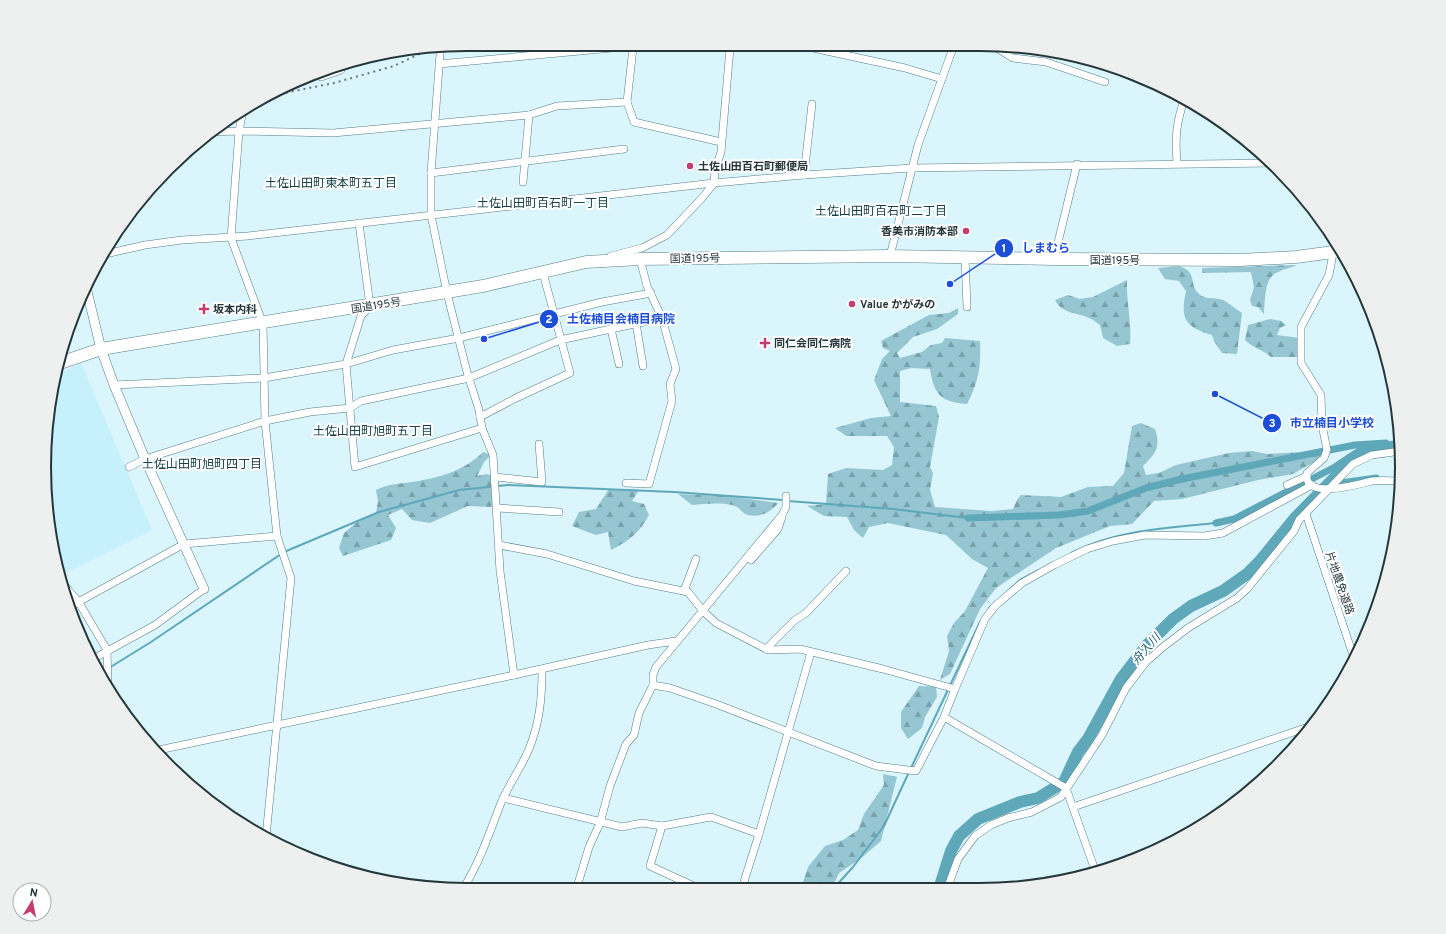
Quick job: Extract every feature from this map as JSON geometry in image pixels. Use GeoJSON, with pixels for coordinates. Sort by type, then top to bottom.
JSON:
{"type":"FeatureCollection","features":[{"type":"Feature","properties":{"kind":"highway","name":"国道195号"},"geometry":{"type":"LineString","coordinates":[[65,359],[101,349],[263,324],[446,293],[543,273],[586,262],[640,259],[890,256],[1240,260],[1296,257],[1335,252]]}},
{"type":"Feature","properties":{"kind":"street"},"geometry":{"type":"LineString","coordinates":[[439,64],[537,51]]}},
{"type":"Feature","properties":{"kind":"street"},"geometry":{"type":"LineString","coordinates":[[633,51],[627,102],[634,122],[721,142]]}},
{"type":"Feature","properties":{"kind":"street"},"geometry":{"type":"LineString","coordinates":[[586,262],[642,248],[667,235],[714,183],[715,170],[721,152],[730,51]]}},
{"type":"Feature","properties":{"kind":"street"},"geometry":{"type":"LineString","coordinates":[[827,51],[905,68],[942,79]]}},
{"type":"Feature","properties":{"kind":"street"},"geometry":{"type":"LineString","coordinates":[[890,256],[918,145],[952,51]]}},
{"type":"Feature","properties":{"kind":"street"},"geometry":{"type":"LineString","coordinates":[[1003,52],[1013,58],[1046,62],[1105,82]]}},
{"type":"Feature","properties":{"kind":"street"},"geometry":{"type":"LineString","coordinates":[[440,54],[431,173],[431,215],[446,293],[482,428],[493,455],[500,571],[514,675]]}},
{"type":"Feature","properties":{"kind":"street"},"geometry":{"type":"LineString","coordinates":[[221,132],[333,133],[434,125],[529,115],[557,106],[627,102]]}},
{"type":"Feature","properties":{"kind":"street"},"geometry":{"type":"LineString","coordinates":[[804,175],[812,104]]}},
{"type":"Feature","properties":{"kind":"street"},"geometry":{"type":"LineString","coordinates":[[1177,163],[1175,136],[1179,114],[1183,105]]}},
{"type":"Feature","properties":{"kind":"street"},"geometry":{"type":"LineString","coordinates":[[523,182],[529,115]]}},
{"type":"Feature","properties":{"kind":"street"},"geometry":{"type":"LineString","coordinates":[[242,118],[239,131],[231,238],[263,324],[265,422],[277,536],[291,578],[267,831]]}},
{"type":"Feature","properties":{"kind":"street"},"geometry":{"type":"LineString","coordinates":[[431,173],[624,149]]}},
{"type":"Feature","properties":{"kind":"street"},"geometry":{"type":"LineString","coordinates":[[111,253],[145,245],[182,240],[231,238],[714,183],[804,175],[912,168],[1077,164],[1262,162]]}},
{"type":"Feature","properties":{"kind":"street"},"geometry":{"type":"LineString","coordinates":[[1054,259],[1077,164]]}},
{"type":"Feature","properties":{"kind":"street"},"geometry":{"type":"LineString","coordinates":[[359,223],[370,306],[361,316],[346,364],[355,467],[482,428]]}},
{"type":"Feature","properties":{"kind":"street"},"geometry":{"type":"LineString","coordinates":[[1309,481],[1310,470],[1326,453],[1322,425],[1321,395],[1300,363],[1300,335],[1303,321],[1329,275],[1332,259],[1335,253]]}},
{"type":"Feature","properties":{"kind":"street"},"geometry":{"type":"LineString","coordinates":[[965,257],[967,307]]}},
{"type":"Feature","properties":{"kind":"street"},"geometry":{"type":"LineString","coordinates":[[626,484],[649,484],[672,401],[670,384],[676,369],[662,318],[647,286],[640,259]]}},
{"type":"Feature","properties":{"kind":"street"},"geometry":{"type":"LineString","coordinates":[[480,417],[516,398],[570,373],[543,273]]}},
{"type":"Feature","properties":{"kind":"street"},"geometry":{"type":"LineString","coordinates":[[114,386],[264,378],[346,364],[393,350],[459,338],[553,314],[651,293]]}},
{"type":"Feature","properties":{"kind":"street"},"geometry":{"type":"LineString","coordinates":[[88,296],[101,349],[114,386],[145,459],[204,589],[156,625],[97,656]]}},
{"type":"Feature","properties":{"kind":"street"},"geometry":{"type":"LineString","coordinates":[[129,467],[145,459],[265,422],[310,412],[350,408],[361,401],[469,378],[560,340],[662,318]]}},
{"type":"Feature","properties":{"kind":"street"},"geometry":{"type":"LineString","coordinates":[[636,324],[643,366]]}},
{"type":"Feature","properties":{"kind":"street"},"geometry":{"type":"LineString","coordinates":[[611,329],[619,364]]}},
{"type":"Feature","properties":{"kind":"street"},"geometry":{"type":"LineString","coordinates":[[495,478],[542,482],[538,444]]}},
{"type":"Feature","properties":{"kind":"street"},"geometry":{"type":"LineString","coordinates":[[949,883],[958,859],[975,836],[991,825],[1044,807],[1061,796],[1102,735],[1126,688],[1146,662],[1188,628],[1237,598],[1247,589],[1326,488],[1353,464],[1372,454],[1394,452]]}},
{"type":"Feature","properties":{"kind":"street"},"geometry":{"type":"LineString","coordinates":[[653,685],[670,688],[788,730],[876,766],[916,771],[944,717],[953,689],[985,619],[995,606],[1022,583],[1087,548],[1145,536],[1204,536],[1223,533],[1309,481]]}},
{"type":"Feature","properties":{"kind":"street"},"geometry":{"type":"LineString","coordinates":[[1287,485],[1309,481],[1334,490],[1373,481],[1394,481]]}},
{"type":"Feature","properties":{"kind":"street"},"geometry":{"type":"LineString","coordinates":[[578,883],[589,847],[600,823],[610,786],[626,744],[634,735],[639,713],[653,685],[653,675],[656,667],[782,515],[786,508],[786,496]]}},
{"type":"Feature","properties":{"kind":"street"},"geometry":{"type":"LineString","coordinates":[[497,508],[559,512]]}},
{"type":"Feature","properties":{"kind":"street","name":"片地農免道路"},"geometry":{"type":"LineString","coordinates":[[1306,514],[1352,651]]}},
{"type":"Feature","properties":{"kind":"street"},"geometry":{"type":"LineString","coordinates":[[74,604],[184,544],[277,536]]}},
{"type":"Feature","properties":{"kind":"street"},"geometry":{"type":"LineString","coordinates":[[499,545],[547,554],[634,581],[688,592],[703,611],[716,623],[768,650],[800,649],[883,669],[953,689]]}},
{"type":"Feature","properties":{"kind":"street"},"geometry":{"type":"LineString","coordinates":[[684,591],[696,559]]}},
{"type":"Feature","properties":{"kind":"street"},"geometry":{"type":"LineString","coordinates":[[766,649],[795,620],[806,614],[830,590],[846,571]]}},
{"type":"Feature","properties":{"kind":"street"},"geometry":{"type":"LineString","coordinates":[[71,593],[78,602],[107,650],[108,677]]}},
{"type":"Feature","properties":{"kind":"street"},"geometry":{"type":"LineString","coordinates":[[162,749],[542,669],[648,645],[676,641]]}},
{"type":"Feature","properties":{"kind":"street"},"geometry":{"type":"LineString","coordinates":[[744,883],[811,652]]}},
{"type":"Feature","properties":{"kind":"street"},"geometry":{"type":"LineString","coordinates":[[466,883],[503,798],[528,750],[536,726],[542,699],[542,669]]}},
{"type":"Feature","properties":{"kind":"street"},"geometry":{"type":"LineString","coordinates":[[944,717],[1066,788],[1094,867]]}},
{"type":"Feature","properties":{"kind":"street"},"geometry":{"type":"LineString","coordinates":[[1073,807],[1302,729]]}},
{"type":"Feature","properties":{"kind":"street"},"geometry":{"type":"LineString","coordinates":[[503,798],[600,823],[622,827],[642,823],[662,826],[710,817],[759,834]]}},
{"type":"Feature","properties":{"kind":"street"},"geometry":{"type":"LineString","coordinates":[[662,826],[650,866],[687,883]]}},
{"type":"Feature","properties":{"kind":"shaded area"},"geometry":{"type":"Polygon","coordinates":[[[81,363],[152,530],[65,573],[55,521],[51,467],[55,413],[62,372],[81,363]]]}},
{"type":"Feature","properties":{"kind":"green space"},"geometry":{"type":"Polygon","coordinates":[[[1297,265],[1281,270],[1269,280],[1265,297],[1264,314],[1258,307],[1252,306],[1250,300],[1254,287],[1251,272],[1202,273],[1202,268],[1297,265]]]}},
{"type":"Feature","properties":{"kind":"green space"},"geometry":{"type":"Polygon","coordinates":[[[1179,266],[1189,271],[1194,286],[1201,296],[1223,300],[1242,313],[1237,354],[1222,353],[1212,335],[1190,325],[1184,315],[1186,291],[1179,281],[1165,279],[1158,268],[1179,266]]]}},
{"type":"Feature","properties":{"kind":"green space"},"geometry":{"type":"Polygon","coordinates":[[[1127,280],[1130,344],[1117,346],[1103,338],[1100,325],[1084,316],[1061,308],[1055,300],[1068,295],[1080,299],[1093,297],[1127,280]]]}},
{"type":"Feature","properties":{"kind":"green space"},"geometry":{"type":"Polygon","coordinates":[[[958,308],[958,314],[937,329],[913,337],[897,353],[900,358],[922,352],[931,345],[942,343],[945,338],[980,341],[980,358],[977,381],[967,404],[951,401],[940,396],[934,385],[930,369],[911,368],[900,371],[900,402],[936,406],[939,417],[930,467],[933,473],[930,490],[935,507],[991,511],[1013,509],[1021,495],[1061,497],[1088,487],[1113,486],[1124,473],[1132,426],[1141,423],[1155,429],[1157,436],[1156,450],[1143,466],[1146,475],[1159,473],[1176,465],[1229,453],[1252,451],[1267,454],[1303,452],[1323,448],[1321,458],[1293,474],[1258,480],[1182,499],[1154,501],[1132,524],[1110,526],[1056,548],[996,588],[980,609],[950,674],[940,680],[949,651],[947,636],[954,623],[965,611],[988,568],[972,559],[946,535],[888,523],[869,527],[863,538],[854,530],[847,517],[824,516],[807,506],[826,504],[828,474],[846,468],[883,470],[892,465],[894,447],[887,436],[846,436],[835,428],[871,418],[891,416],[874,380],[882,359],[890,351],[883,348],[881,341],[929,315],[949,313],[958,308]]]}},
{"type":"Feature","properties":{"kind":"green space"},"geometry":{"type":"Polygon","coordinates":[[[1270,319],[1281,321],[1286,325],[1280,328],[1277,335],[1299,338],[1298,357],[1271,357],[1245,340],[1248,325],[1270,319]]]}},
{"type":"Feature","properties":{"kind":"green space"},"geometry":{"type":"Polygon","coordinates":[[[483,452],[491,455],[484,462],[477,476],[486,474],[497,477],[497,495],[491,507],[468,506],[430,523],[412,520],[402,509],[388,515],[396,528],[391,540],[343,556],[339,548],[344,533],[356,523],[376,513],[378,501],[376,490],[389,485],[422,480],[450,473],[476,459],[483,452]]]}},
{"type":"Feature","properties":{"kind":"green space"},"geometry":{"type":"Polygon","coordinates":[[[609,489],[639,490],[632,501],[644,504],[649,515],[633,536],[611,550],[608,532],[596,535],[572,526],[579,512],[596,509],[609,489]]]}},
{"type":"Feature","properties":{"kind":"green space"},"geometry":{"type":"Polygon","coordinates":[[[678,494],[728,496],[778,503],[765,514],[752,516],[746,514],[735,506],[725,504],[692,505],[678,494]]]}},
{"type":"Feature","properties":{"kind":"green space"},"geometry":{"type":"Polygon","coordinates":[[[919,686],[936,687],[937,697],[925,717],[922,728],[908,739],[901,728],[901,712],[919,686]]]}},
{"type":"Feature","properties":{"kind":"green space"},"geometry":{"type":"Polygon","coordinates":[[[883,774],[897,777],[881,841],[860,859],[839,873],[834,883],[803,883],[808,867],[825,846],[843,840],[858,830],[864,814],[884,785],[883,774]]]}},
{"type":"Feature","properties":{"kind":"waterway"},"geometry":{"type":"LineString","coordinates":[[968,518],[1059,515],[1088,511],[1146,488],[1182,479],[1355,445],[1386,443],[1391,447]]}},
{"type":"Feature","properties":{"kind":"waterway","name":"舟入川"},"geometry":{"type":"LineString","coordinates":[[941,883],[951,851],[959,836],[978,819],[1020,802],[1038,798],[1064,782],[1078,752],[1088,739],[1121,679],[1148,644],[1173,619],[1191,606],[1223,591],[1247,574],[1260,561],[1295,518],[1355,457],[1368,453],[1386,451],[1391,447],[1394,447]]}},
{"type":"Feature","properties":{"kind":"waterway"},"geometry":{"type":"LineString","coordinates":[[1216,523],[1234,519],[1335,467],[1359,451],[1375,449]]}},
{"type":"Feature","properties":{"kind":"waterway"},"geometry":{"type":"LineString","coordinates":[[1327,485],[1376,478]]}},
{"type":"Feature","properties":{"kind":"waterway"},"geometry":{"type":"LineString","coordinates":[[109,668],[151,642],[284,552],[379,512],[459,490],[508,485],[674,492],[783,500]]}},
{"type":"Feature","properties":{"kind":"waterway"},"geometry":{"type":"LineString","coordinates":[[788,501],[893,509],[968,518]]}},
{"type":"Feature","properties":{"kind":"waterway"},"geometry":{"type":"LineString","coordinates":[[1071,553],[1106,539],[1142,531],[1216,523]]}},
{"type":"Feature","properties":{"kind":"waterway"},"geometry":{"type":"LineString","coordinates":[[989,608],[1020,580],[1039,570]]}},
{"type":"Feature","properties":{"kind":"waterway"},"geometry":{"type":"LineString","coordinates":[[911,768],[980,622]]}},
{"type":"Feature","properties":{"kind":"waterway"},"geometry":{"type":"LineString","coordinates":[[839,883],[853,867],[884,826],[909,772]]}},
{"type":"Feature","properties":{"kind":"railway"},"geometry":{"type":"LineString","coordinates":[[286,93],[334,83],[394,66],[419,54]]}},
{"type":"Feature","properties":{"kind":"place","name":"土佐山田百石町郵便局"},"geometry":{"type":"Point","coordinates":[690,166]}},
{"type":"Feature","properties":{"kind":"place","name":"香美市消防本部"},"geometry":{"type":"Point","coordinates":[966,231]}},
{"type":"Feature","properties":{"kind":"place","name":"しまむら"},"geometry":{"type":"Point","coordinates":[950,284]}},
{"type":"Feature","properties":{"kind":"place","name":"Value かがみの"},"geometry":{"type":"Point","coordinates":[852,304]}},
{"type":"Feature","properties":{"kind":"place","name":"坂本内科"},"geometry":{"type":"Point","coordinates":[204,309]}},
{"type":"Feature","properties":{"kind":"place","name":"土佐楠目会楠目病院"},"geometry":{"type":"Point","coordinates":[484,339]}},
{"type":"Feature","properties":{"kind":"place","name":"同仁会同仁病院"},"geometry":{"type":"Point","coordinates":[765,343]}},
{"type":"Feature","properties":{"kind":"place","name":"市立楠目小学校"},"geometry":{"type":"Point","coordinates":[1215,394]}},
{"type":"Feature","properties":{"kind":"district","name":"土佐山田町東本町五丁目"},"geometry":{"type":"Point","coordinates":[331,183]}},
{"type":"Feature","properties":{"kind":"district","name":"土佐山田町百石町一丁目"},"geometry":{"type":"Point","coordinates":[543,203]}},
{"type":"Feature","properties":{"kind":"district","name":"土佐山田町百石町二丁目"},"geometry":{"type":"Point","coordinates":[881,211]}},
{"type":"Feature","properties":{"kind":"district","name":"土佐山田町旭町五丁目"},"geometry":{"type":"Point","coordinates":[373,431]}},
{"type":"Feature","properties":{"kind":"district","name":"土佐山田町旭町四丁目"},"geometry":{"type":"Point","coordinates":[202,464]}}]}
